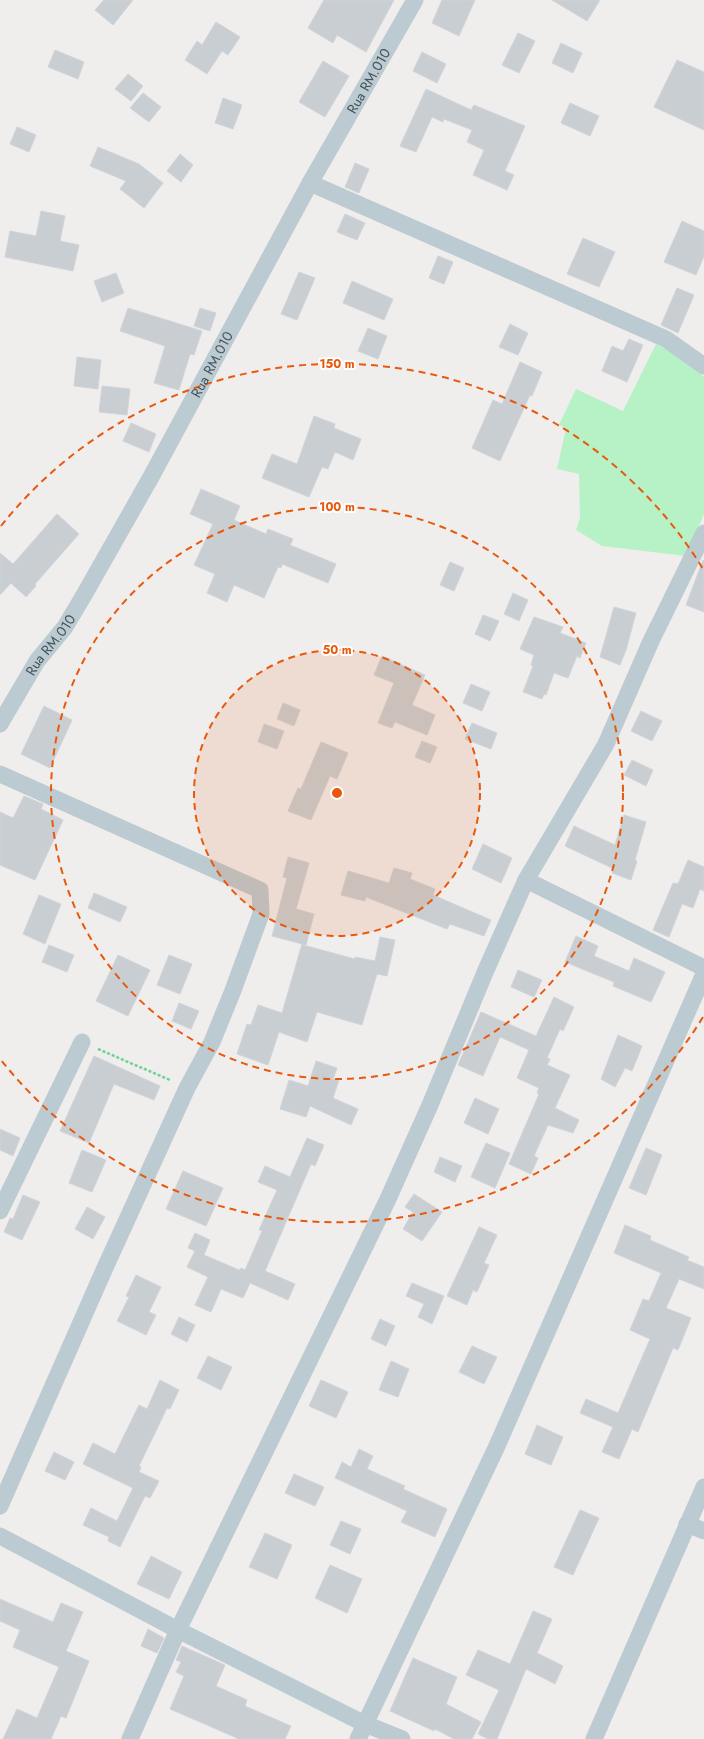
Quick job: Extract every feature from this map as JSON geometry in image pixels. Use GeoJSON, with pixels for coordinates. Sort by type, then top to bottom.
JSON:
{"type":"FeatureCollection","features":[{"type":"Feature","properties":{"kind":"street","name":"Rua RM.010"},"geometry":{"type":"LineString","coordinates":[[0,724],[37,661],[65,627],[84,595],[151,477],[310,183],[416,0]]}},
{"type":"Feature","properties":{"kind":"street"},"geometry":{"type":"LineString","coordinates":[[310,183],[666,339],[704,366]]}},
{"type":"Feature","properties":{"kind":"street"},"geometry":{"type":"LineString","coordinates":[[130,1739],[178,1630],[388,1199],[430,1105],[486,970],[526,880],[606,744],[651,641],[704,533]]}},
{"type":"Feature","properties":{"kind":"street"},"geometry":{"type":"LineString","coordinates":[[0,774],[260,890],[260,914],[246,955],[212,1042],[187,1088],[104,1270],[0,1506]]}},
{"type":"Feature","properties":{"kind":"street"},"geometry":{"type":"LineString","coordinates":[[526,880],[704,968]]}},
{"type":"Feature","properties":{"kind":"street"},"geometry":{"type":"LineString","coordinates":[[362,1732],[497,1446],[704,974]]}},
{"type":"Feature","properties":{"kind":"street"},"geometry":{"type":"LineString","coordinates":[[0,1211],[82,1042]]}},
{"type":"Feature","properties":{"kind":"street"},"geometry":{"type":"LineString","coordinates":[[594,1739],[704,1487]]}},
{"type":"Feature","properties":{"kind":"street"},"geometry":{"type":"LineString","coordinates":[[687,1524],[704,1531]]}},
{"type":"Feature","properties":{"kind":"street"},"geometry":{"type":"LineString","coordinates":[[0,1536],[178,1630],[362,1732],[402,1739]]}},
{"type":"Feature","properties":{"kind":"path"},"geometry":{"type":"LineString","coordinates":[[82,1042],[187,1088]]}},
{"type":"Feature","properties":{"kind":"green space"},"geometry":{"type":"Polygon","coordinates":[[[656,344],[681,357],[704,377],[704,514],[686,556],[602,546],[576,530],[580,518],[579,474],[557,469],[566,428],[559,425],[576,389],[623,411],[656,344]]]}},
{"type":"Feature","properties":{"kind":"building"},"geometry":{"type":"Polygon","coordinates":[[[104,0],[133,0],[113,25],[95,10],[104,0]]]}},
{"type":"Feature","properties":{"kind":"building"},"geometry":{"type":"Polygon","coordinates":[[[324,0],[394,0],[366,52],[337,35],[333,43],[308,28],[324,0]]]}},
{"type":"Feature","properties":{"kind":"building"},"geometry":{"type":"Polygon","coordinates":[[[442,0],[475,0],[459,36],[432,23],[442,0]]]}},
{"type":"Feature","properties":{"kind":"building"},"geometry":{"type":"Polygon","coordinates":[[[552,0],[600,0],[587,21],[552,0]]]}},
{"type":"Feature","properties":{"kind":"building"},"geometry":{"type":"Polygon","coordinates":[[[216,22],[240,37],[228,55],[222,51],[207,74],[185,60],[197,41],[202,45],[216,22]]]}},
{"type":"Feature","properties":{"kind":"building"},"geometry":{"type":"Polygon","coordinates":[[[518,33],[535,41],[519,73],[502,65],[518,33]]]}},
{"type":"Feature","properties":{"kind":"building"},"geometry":{"type":"Polygon","coordinates":[[[561,43],[582,53],[573,73],[552,63],[561,43]]]}},
{"type":"Feature","properties":{"kind":"building"},"geometry":{"type":"Polygon","coordinates":[[[55,50],[84,62],[78,79],[48,67],[55,50]]]}},
{"type":"Feature","properties":{"kind":"building"},"geometry":{"type":"Polygon","coordinates":[[[422,52],[446,64],[437,83],[413,71],[422,52]]]}},
{"type":"Feature","properties":{"kind":"building"},"geometry":{"type":"Polygon","coordinates":[[[677,60],[704,72],[704,130],[654,107],[677,60]]]}},
{"type":"Feature","properties":{"kind":"building"},"geometry":{"type":"Polygon","coordinates":[[[323,61],[349,76],[325,117],[299,102],[323,61]]]}},
{"type":"Feature","properties":{"kind":"building"},"geometry":{"type":"Polygon","coordinates":[[[128,74],[143,86],[131,101],[115,89],[128,74]]]}},
{"type":"Feature","properties":{"kind":"building"},"geometry":{"type":"Polygon","coordinates":[[[426,89],[471,110],[474,105],[525,126],[505,171],[514,175],[507,190],[473,175],[484,150],[467,142],[472,130],[444,119],[443,122],[432,117],[416,152],[400,146],[426,89]]]}},
{"type":"Feature","properties":{"kind":"building"},"geometry":{"type":"Polygon","coordinates":[[[143,93],[161,107],[149,122],[130,108],[143,93]]]}},
{"type":"Feature","properties":{"kind":"building"},"geometry":{"type":"Polygon","coordinates":[[[223,98],[242,105],[233,129],[215,123],[223,98]]]}},
{"type":"Feature","properties":{"kind":"building"},"geometry":{"type":"Polygon","coordinates":[[[570,103],[599,116],[590,136],[561,123],[570,103]]]}},
{"type":"Feature","properties":{"kind":"building"},"geometry":{"type":"Polygon","coordinates":[[[17,127],[36,135],[29,152],[10,144],[17,127]]]}},
{"type":"Feature","properties":{"kind":"building"},"geometry":{"type":"Polygon","coordinates":[[[98,147],[139,164],[163,183],[144,208],[120,189],[126,181],[90,166],[98,147]]]}},
{"type":"Feature","properties":{"kind":"building"},"geometry":{"type":"Polygon","coordinates":[[[180,154],[193,165],[181,182],[167,171],[180,154]]]}},
{"type":"Feature","properties":{"kind":"building"},"geometry":{"type":"Polygon","coordinates":[[[355,163],[369,169],[359,193],[345,187],[355,163]]]}},
{"type":"Feature","properties":{"kind":"building"},"geometry":{"type":"Polygon","coordinates":[[[41,211],[65,216],[60,241],[79,245],[73,271],[5,257],[10,231],[36,236],[41,211]]]}},
{"type":"Feature","properties":{"kind":"building"},"geometry":{"type":"Polygon","coordinates":[[[345,214],[365,223],[357,240],[337,232],[345,214]]]}},
{"type":"Feature","properties":{"kind":"building"},"geometry":{"type":"Polygon","coordinates":[[[682,221],[704,231],[704,256],[696,275],[664,262],[682,221]]]}},
{"type":"Feature","properties":{"kind":"building"},"geometry":{"type":"Polygon","coordinates":[[[583,238],[615,252],[599,287],[567,274],[583,238]]]}},
{"type":"Feature","properties":{"kind":"building"},"geometry":{"type":"Polygon","coordinates":[[[438,256],[453,262],[444,284],[429,278],[438,256]]]}},
{"type":"Feature","properties":{"kind":"building"},"geometry":{"type":"Polygon","coordinates":[[[299,272],[315,278],[297,320],[281,314],[299,272]]]}},
{"type":"Feature","properties":{"kind":"building"},"geometry":{"type":"Polygon","coordinates":[[[116,273],[124,293],[102,302],[94,281],[116,273]]]}},
{"type":"Feature","properties":{"kind":"building"},"geometry":{"type":"Polygon","coordinates":[[[352,281],[393,299],[384,320],[343,303],[352,281]]]}},
{"type":"Feature","properties":{"kind":"building"},"geometry":{"type":"Polygon","coordinates":[[[677,288],[694,295],[678,333],[661,325],[677,288]]]}},
{"type":"Feature","properties":{"kind":"building"},"geometry":{"type":"Polygon","coordinates":[[[128,308],[202,331],[194,355],[190,354],[179,390],[154,383],[165,346],[120,331],[128,308]]]}},
{"type":"Feature","properties":{"kind":"building"},"geometry":{"type":"Polygon","coordinates":[[[200,308],[216,313],[210,331],[194,326],[200,308]]]}},
{"type":"Feature","properties":{"kind":"building"},"geometry":{"type":"Polygon","coordinates":[[[510,324],[528,333],[518,355],[499,347],[510,324]]]}},
{"type":"Feature","properties":{"kind":"building"},"geometry":{"type":"Polygon","coordinates":[[[368,328],[387,336],[378,359],[358,351],[368,328]]]}},
{"type":"Feature","properties":{"kind":"building"},"geometry":{"type":"Polygon","coordinates":[[[629,339],[643,345],[627,382],[602,371],[612,346],[623,351],[629,339]]]}},
{"type":"Feature","properties":{"kind":"building"},"geometry":{"type":"Polygon","coordinates":[[[77,357],[101,360],[98,389],[74,386],[77,357]]]}},
{"type":"Feature","properties":{"kind":"building"},"geometry":{"type":"Polygon","coordinates":[[[520,362],[542,372],[500,461],[472,448],[493,400],[502,404],[520,362]]]}},
{"type":"Feature","properties":{"kind":"building"},"geometry":{"type":"Polygon","coordinates":[[[102,386],[130,389],[127,415],[99,412],[102,386]]]}},
{"type":"Feature","properties":{"kind":"building"},"geometry":{"type":"Polygon","coordinates":[[[314,416],[335,424],[334,428],[361,439],[353,460],[335,452],[328,469],[322,467],[309,497],[262,478],[272,454],[297,464],[314,416]]]}},
{"type":"Feature","properties":{"kind":"building"},"geometry":{"type":"Polygon","coordinates":[[[131,423],[156,434],[149,452],[123,441],[131,423]]]}},
{"type":"Feature","properties":{"kind":"building"},"geometry":{"type":"Polygon","coordinates":[[[201,489],[240,506],[234,520],[266,534],[268,529],[293,539],[290,545],[336,564],[328,583],[282,564],[281,568],[278,567],[264,598],[234,585],[227,602],[207,593],[215,574],[194,565],[213,524],[190,514],[201,489]]]}},
{"type":"Feature","properties":{"kind":"building"},"geometry":{"type":"Polygon","coordinates":[[[57,514],[79,534],[35,584],[36,586],[26,597],[11,583],[0,595],[0,553],[13,564],[57,514]]]}},
{"type":"Feature","properties":{"kind":"building"},"geometry":{"type":"Polygon","coordinates":[[[703,560],[704,561],[704,612],[686,605],[703,560]]]}},
{"type":"Feature","properties":{"kind":"building"},"geometry":{"type":"Polygon","coordinates":[[[450,562],[464,568],[454,591],[440,585],[450,562]]]}},
{"type":"Feature","properties":{"kind":"building"},"geometry":{"type":"Polygon","coordinates":[[[513,593],[528,600],[519,621],[504,614],[513,593]]]}},
{"type":"Feature","properties":{"kind":"building"},"geometry":{"type":"Polygon","coordinates":[[[614,607],[636,613],[626,650],[620,665],[600,657],[614,607]]]}},
{"type":"Feature","properties":{"kind":"building"},"geometry":{"type":"Polygon","coordinates":[[[483,615],[499,621],[490,641],[475,634],[483,615]]]}},
{"type":"Feature","properties":{"kind":"building"},"geometry":{"type":"Polygon","coordinates":[[[534,617],[563,627],[560,633],[586,643],[580,658],[577,656],[568,678],[554,673],[546,695],[544,694],[542,699],[523,692],[533,666],[531,665],[534,655],[520,649],[534,617]]]}},
{"type":"Feature","properties":{"kind":"building"},"geometry":{"type":"Polygon","coordinates":[[[382,656],[425,675],[412,705],[435,715],[427,735],[395,722],[392,728],[378,723],[394,683],[374,675],[382,656]]]}},
{"type":"Feature","properties":{"kind":"building"},"geometry":{"type":"Polygon","coordinates":[[[471,684],[490,692],[482,711],[463,703],[471,684]]]}},
{"type":"Feature","properties":{"kind":"building"},"geometry":{"type":"Polygon","coordinates":[[[283,703],[300,710],[294,726],[277,719],[283,703]]]}},
{"type":"Feature","properties":{"kind":"building"},"geometry":{"type":"Polygon","coordinates":[[[44,706],[72,720],[50,768],[21,754],[44,706]]]}},
{"type":"Feature","properties":{"kind":"building"},"geometry":{"type":"Polygon","coordinates":[[[641,711],[662,721],[652,741],[631,731],[641,711]]]}},
{"type":"Feature","properties":{"kind":"building"},"geometry":{"type":"Polygon","coordinates":[[[472,723],[497,733],[491,749],[465,739],[472,723]]]}},
{"type":"Feature","properties":{"kind":"building"},"geometry":{"type":"Polygon","coordinates":[[[264,724],[284,731],[277,749],[258,742],[264,724]]]}},
{"type":"Feature","properties":{"kind":"building"},"geometry":{"type":"Polygon","coordinates":[[[422,741],[437,747],[430,763],[415,757],[422,741]]]}},
{"type":"Feature","properties":{"kind":"building"},"geometry":{"type":"Polygon","coordinates":[[[321,742],[348,753],[337,779],[330,776],[311,820],[288,811],[298,788],[301,789],[321,742]]]}},
{"type":"Feature","properties":{"kind":"building"},"geometry":{"type":"Polygon","coordinates":[[[632,760],[653,770],[646,786],[624,775],[632,760]]]}},
{"type":"Feature","properties":{"kind":"building"},"geometry":{"type":"Polygon","coordinates":[[[24,796],[43,804],[41,809],[63,820],[35,880],[0,865],[0,812],[13,818],[24,796]]]}},
{"type":"Feature","properties":{"kind":"building"},"geometry":{"type":"Polygon","coordinates":[[[624,815],[646,822],[631,880],[612,873],[614,869],[565,846],[574,826],[615,845],[624,815]]]}},
{"type":"Feature","properties":{"kind":"building"},"geometry":{"type":"Polygon","coordinates":[[[483,844],[512,858],[501,883],[472,869],[483,844]]]}},
{"type":"Feature","properties":{"kind":"building"},"geometry":{"type":"Polygon","coordinates":[[[288,857],[309,863],[296,909],[314,914],[306,945],[303,945],[355,959],[355,957],[375,961],[380,937],[395,940],[387,976],[377,974],[362,1025],[317,1012],[307,1042],[279,1032],[268,1065],[237,1054],[247,1024],[251,1025],[258,1005],[282,1013],[302,944],[272,936],[287,878],[283,877],[288,857]]]}},
{"type":"Feature","properties":{"kind":"building"},"geometry":{"type":"Polygon","coordinates":[[[688,860],[704,867],[704,891],[700,889],[693,908],[682,904],[669,937],[653,930],[673,883],[678,884],[688,860]]]}},
{"type":"Feature","properties":{"kind":"building"},"geometry":{"type":"Polygon","coordinates":[[[394,868],[412,873],[410,879],[435,889],[433,895],[491,920],[484,936],[450,924],[447,929],[366,897],[365,901],[341,895],[348,871],[389,883],[394,868]]]}},
{"type":"Feature","properties":{"kind":"building"},"geometry":{"type":"Polygon","coordinates":[[[94,893],[127,907],[120,922],[88,908],[94,893]]]}},
{"type":"Feature","properties":{"kind":"building"},"geometry":{"type":"Polygon","coordinates":[[[39,895],[61,904],[45,944],[23,934],[39,895]]]}},
{"type":"Feature","properties":{"kind":"building"},"geometry":{"type":"Polygon","coordinates":[[[576,936],[598,946],[594,956],[629,971],[634,958],[665,972],[651,1002],[613,986],[614,982],[565,962],[576,936]]]}},
{"type":"Feature","properties":{"kind":"building"},"geometry":{"type":"Polygon","coordinates":[[[49,945],[74,955],[67,972],[42,962],[49,945]]]}},
{"type":"Feature","properties":{"kind":"building"},"geometry":{"type":"Polygon","coordinates":[[[118,955],[150,970],[128,1016],[96,1001],[118,955]]]}},
{"type":"Feature","properties":{"kind":"building"},"geometry":{"type":"Polygon","coordinates":[[[169,955],[192,964],[180,994],[157,985],[169,955]]]}},
{"type":"Feature","properties":{"kind":"building"},"geometry":{"type":"Polygon","coordinates":[[[518,970],[542,980],[534,997],[511,987],[518,970]]]}},
{"type":"Feature","properties":{"kind":"building"},"geometry":{"type":"Polygon","coordinates":[[[554,997],[574,1007],[563,1031],[560,1029],[547,1058],[550,1059],[547,1065],[570,1075],[555,1108],[579,1120],[573,1133],[548,1125],[534,1156],[538,1158],[531,1174],[509,1164],[539,1094],[537,1093],[539,1088],[517,1078],[529,1050],[500,1037],[483,1076],[458,1065],[481,1012],[536,1036],[554,997]]]}},
{"type":"Feature","properties":{"kind":"building"},"geometry":{"type":"Polygon","coordinates":[[[179,1003],[199,1011],[191,1029],[172,1021],[179,1003]]]}},
{"type":"Feature","properties":{"kind":"building"},"geometry":{"type":"Polygon","coordinates":[[[618,1035],[642,1046],[632,1071],[625,1068],[615,1087],[601,1079],[618,1035]]]}},
{"type":"Feature","properties":{"kind":"building"},"geometry":{"type":"Polygon","coordinates":[[[94,1056],[160,1086],[154,1100],[114,1084],[89,1143],[60,1131],[94,1056]]]}},
{"type":"Feature","properties":{"kind":"building"},"geometry":{"type":"Polygon","coordinates":[[[316,1061],[337,1068],[333,1079],[339,1080],[333,1098],[358,1109],[351,1125],[310,1106],[306,1117],[280,1109],[289,1080],[308,1086],[316,1061]]]}},
{"type":"Feature","properties":{"kind":"building"},"geometry":{"type":"Polygon","coordinates":[[[475,1098],[499,1109],[488,1134],[464,1123],[475,1098]]]}},
{"type":"Feature","properties":{"kind":"building"},"geometry":{"type":"Polygon","coordinates":[[[0,1129],[20,1138],[13,1156],[0,1150],[0,1129]]]}},
{"type":"Feature","properties":{"kind":"building"},"geometry":{"type":"Polygon","coordinates":[[[307,1138],[324,1145],[315,1166],[311,1164],[265,1271],[295,1284],[288,1300],[250,1283],[243,1298],[221,1289],[211,1312],[195,1305],[208,1277],[187,1267],[195,1251],[188,1248],[195,1233],[210,1240],[204,1255],[239,1270],[241,1268],[245,1270],[262,1231],[259,1230],[277,1190],[258,1182],[265,1166],[290,1177],[307,1138]]]}},
{"type":"Feature","properties":{"kind":"building"},"geometry":{"type":"Polygon","coordinates":[[[486,1143],[510,1153],[495,1188],[471,1177],[486,1143]]]}},
{"type":"Feature","properties":{"kind":"building"},"geometry":{"type":"Polygon","coordinates":[[[646,1148],[662,1155],[646,1195],[629,1188],[646,1148]]]}},
{"type":"Feature","properties":{"kind":"building"},"geometry":{"type":"Polygon","coordinates":[[[82,1150],[106,1160],[92,1192],[69,1183],[82,1150]]]}},
{"type":"Feature","properties":{"kind":"building"},"geometry":{"type":"Polygon","coordinates":[[[440,1157],[462,1166],[455,1182],[434,1172],[440,1157]]]}},
{"type":"Feature","properties":{"kind":"building"},"geometry":{"type":"Polygon","coordinates":[[[183,1171],[223,1188],[206,1226],[166,1209],[183,1171]]]}},
{"type":"Feature","properties":{"kind":"building"},"geometry":{"type":"Polygon","coordinates":[[[414,1194],[442,1212],[422,1241],[403,1229],[413,1212],[405,1207],[414,1194]]]}},
{"type":"Feature","properties":{"kind":"building"},"geometry":{"type":"Polygon","coordinates":[[[23,1195],[40,1202],[22,1240],[4,1232],[10,1218],[13,1219],[23,1195]]]}},
{"type":"Feature","properties":{"kind":"building"},"geometry":{"type":"Polygon","coordinates":[[[87,1207],[105,1217],[93,1239],[75,1229],[87,1207]]]}},
{"type":"Feature","properties":{"kind":"building"},"geometry":{"type":"Polygon","coordinates":[[[625,1225],[651,1236],[650,1240],[689,1257],[687,1260],[704,1267],[704,1289],[679,1279],[666,1308],[691,1318],[678,1350],[673,1348],[638,1432],[632,1429],[619,1459],[602,1452],[613,1427],[580,1413],[586,1399],[618,1413],[650,1339],[630,1330],[643,1299],[649,1301],[661,1273],[614,1253],[625,1225]]]}},
{"type":"Feature","properties":{"kind":"building"},"geometry":{"type":"Polygon","coordinates":[[[479,1227],[497,1235],[484,1263],[489,1265],[477,1292],[473,1290],[467,1305],[447,1296],[479,1227]]]}},
{"type":"Feature","properties":{"kind":"building"},"geometry":{"type":"Polygon","coordinates":[[[136,1275],[161,1287],[149,1312],[156,1315],[146,1335],[117,1321],[129,1297],[126,1296],[136,1275]]]}},
{"type":"Feature","properties":{"kind":"building"},"geometry":{"type":"Polygon","coordinates":[[[412,1283],[444,1296],[432,1324],[418,1317],[424,1304],[406,1296],[412,1283]]]}},
{"type":"Feature","properties":{"kind":"building"},"geometry":{"type":"Polygon","coordinates":[[[179,1317],[195,1325],[187,1342],[171,1334],[179,1317]]]}},
{"type":"Feature","properties":{"kind":"building"},"geometry":{"type":"Polygon","coordinates":[[[380,1319],[395,1326],[386,1346],[371,1339],[380,1319]]]}},
{"type":"Feature","properties":{"kind":"building"},"geometry":{"type":"Polygon","coordinates":[[[472,1346],[497,1357],[484,1384],[459,1372],[472,1346]]]}},
{"type":"Feature","properties":{"kind":"building"},"geometry":{"type":"Polygon","coordinates":[[[208,1356],[232,1367],[221,1390],[197,1378],[208,1356]]]}},
{"type":"Feature","properties":{"kind":"building"},"geometry":{"type":"Polygon","coordinates":[[[391,1361],[409,1369],[398,1397],[379,1390],[391,1361]]]}},
{"type":"Feature","properties":{"kind":"building"},"geometry":{"type":"Polygon","coordinates":[[[160,1380],[179,1390],[170,1409],[167,1408],[139,1466],[141,1467],[139,1472],[159,1481],[150,1498],[145,1496],[120,1547],[108,1541],[109,1537],[83,1525],[91,1508],[117,1521],[133,1488],[83,1464],[93,1443],[115,1454],[139,1405],[147,1409],[160,1380]]]}},
{"type":"Feature","properties":{"kind":"building"},"geometry":{"type":"Polygon","coordinates":[[[321,1380],[348,1392],[336,1418],[309,1406],[321,1380]]]}},
{"type":"Feature","properties":{"kind":"building"},"geometry":{"type":"Polygon","coordinates":[[[537,1425],[563,1437],[551,1465],[525,1454],[537,1425]]]}},
{"type":"Feature","properties":{"kind":"building"},"geometry":{"type":"Polygon","coordinates":[[[359,1449],[373,1456],[367,1469],[405,1486],[403,1489],[447,1509],[435,1537],[401,1522],[407,1511],[335,1478],[342,1462],[351,1467],[359,1449]]]}},
{"type":"Feature","properties":{"kind":"building"},"geometry":{"type":"Polygon","coordinates":[[[54,1452],[74,1462],[65,1480],[45,1471],[54,1452]]]}},
{"type":"Feature","properties":{"kind":"building"},"geometry":{"type":"Polygon","coordinates":[[[294,1474],[324,1487],[315,1506],[285,1493],[294,1474]]]}},
{"type":"Feature","properties":{"kind":"building"},"geometry":{"type":"Polygon","coordinates":[[[580,1510],[599,1518],[573,1575],[554,1567],[580,1510]]]}},
{"type":"Feature","properties":{"kind":"building"},"geometry":{"type":"Polygon","coordinates":[[[341,1521],[361,1529],[350,1554],[330,1545],[341,1521]]]}},
{"type":"Feature","properties":{"kind":"building"},"geometry":{"type":"Polygon","coordinates":[[[265,1533],[292,1545],[277,1579],[249,1567],[265,1533]]]}},
{"type":"Feature","properties":{"kind":"building"},"geometry":{"type":"Polygon","coordinates":[[[151,1556],[182,1572],[169,1599],[137,1584],[151,1556]]]}},
{"type":"Feature","properties":{"kind":"building"},"geometry":{"type":"Polygon","coordinates":[[[330,1565],[362,1579],[347,1613],[315,1598],[330,1565]]]}},
{"type":"Feature","properties":{"kind":"building"},"geometry":{"type":"Polygon","coordinates":[[[0,1599],[53,1622],[61,1603],[83,1612],[66,1651],[89,1661],[66,1718],[61,1716],[51,1739],[3,1739],[17,1709],[37,1718],[59,1667],[13,1647],[20,1630],[0,1621],[0,1599]]]}},
{"type":"Feature","properties":{"kind":"building"},"geometry":{"type":"Polygon","coordinates":[[[533,1611],[552,1619],[537,1653],[563,1666],[555,1684],[526,1669],[497,1739],[488,1739],[478,1734],[499,1690],[466,1675],[478,1650],[510,1664],[533,1611]]]}},
{"type":"Feature","properties":{"kind":"building"},"geometry":{"type":"Polygon","coordinates":[[[148,1629],[164,1638],[157,1653],[141,1646],[148,1629]]]}},
{"type":"Feature","properties":{"kind":"building"},"geometry":{"type":"Polygon","coordinates":[[[182,1646],[225,1665],[216,1686],[247,1700],[245,1706],[291,1726],[285,1739],[239,1739],[170,1709],[184,1676],[176,1672],[181,1662],[176,1660],[182,1646]]]}},
{"type":"Feature","properties":{"kind":"building"},"geometry":{"type":"Polygon","coordinates":[[[413,1658],[457,1677],[446,1704],[481,1722],[472,1739],[454,1739],[435,1729],[434,1731],[390,1711],[413,1658]]]}}]}
